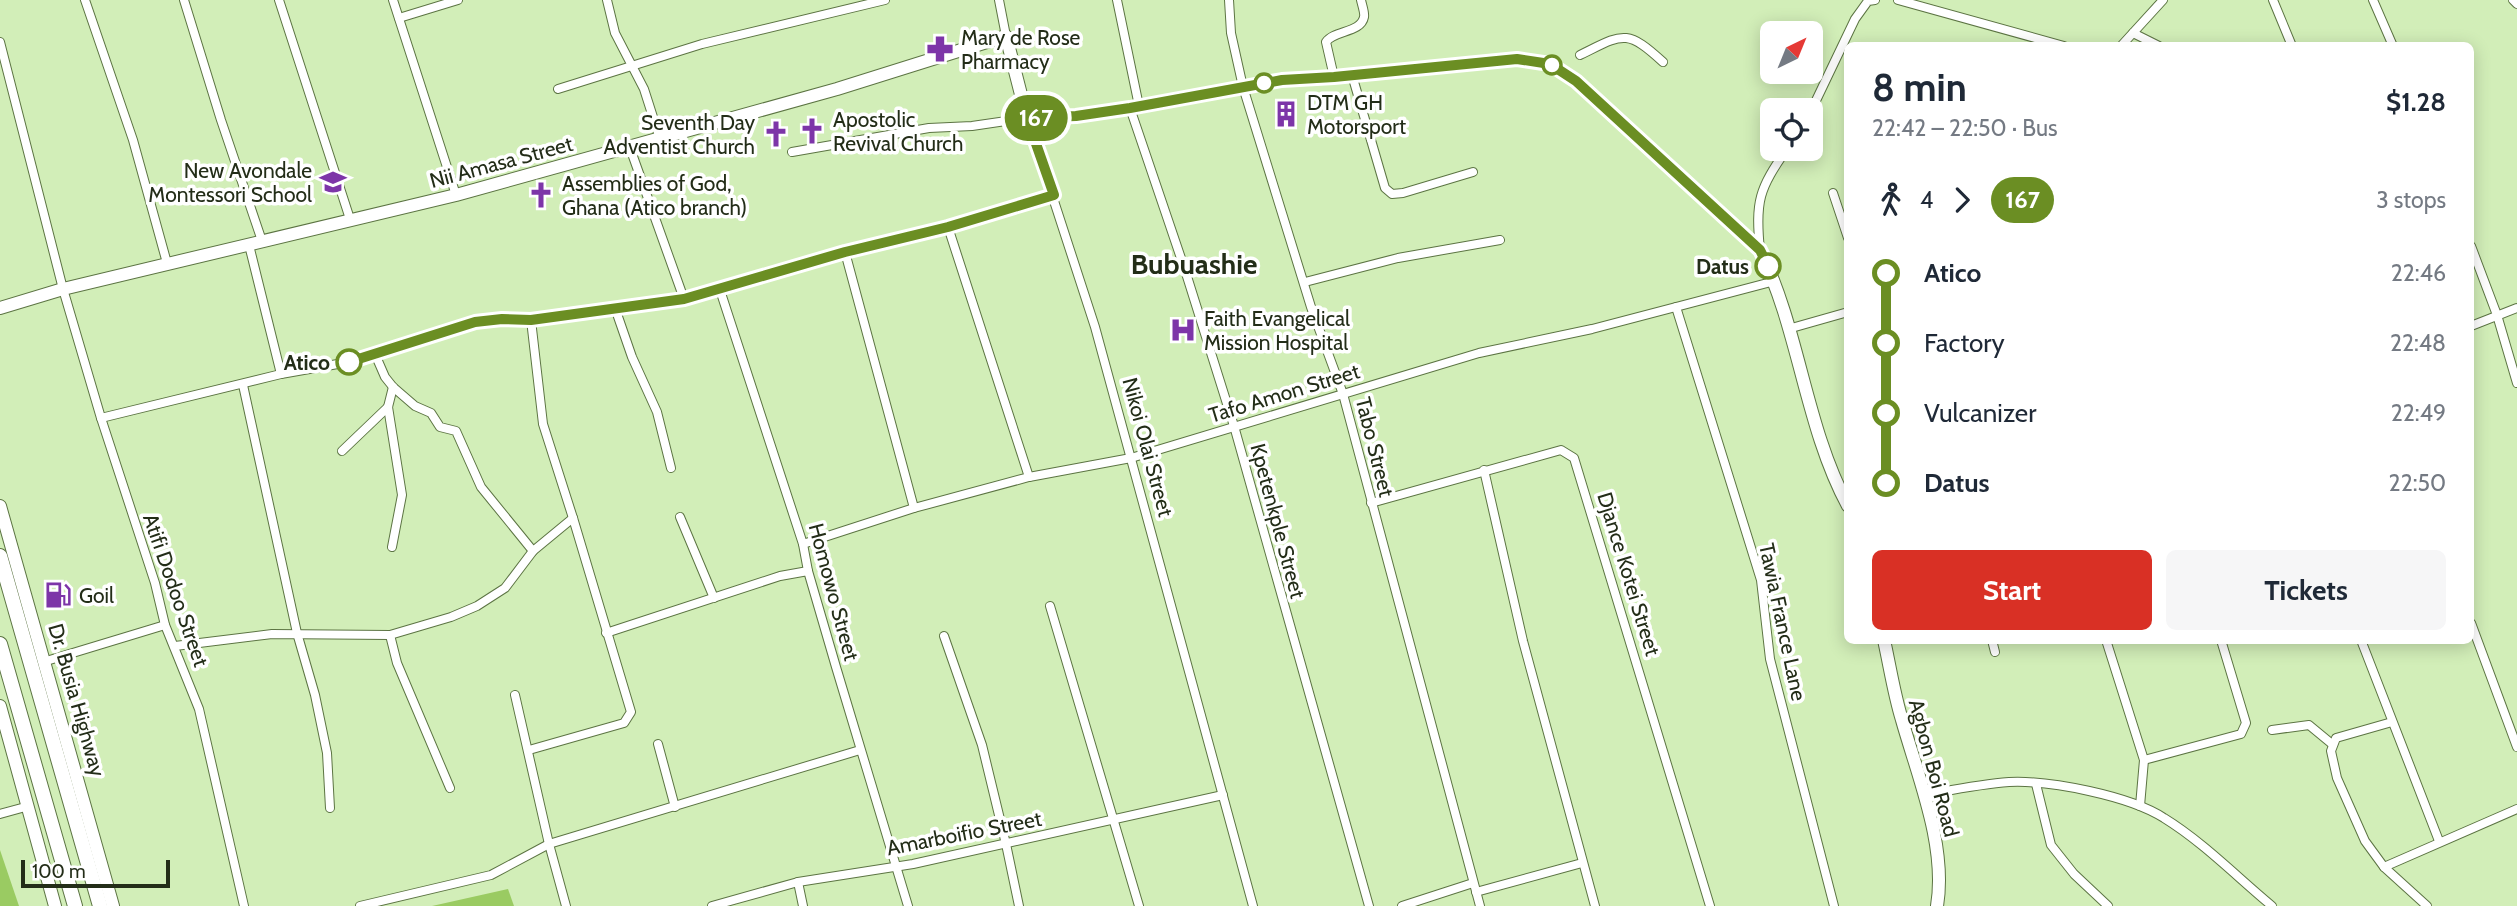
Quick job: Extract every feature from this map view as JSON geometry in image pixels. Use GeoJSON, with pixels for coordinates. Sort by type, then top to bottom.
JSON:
{"type":"FeatureCollection","features":[{"type":"Feature","properties":{"kind":"highway","name":"Dr. Busia Highway"},"geometry":{"type":"LineString","coordinates":[[0,556],[100,906]]}},
{"type":"Feature","properties":{"kind":"highway"},"geometry":{"type":"LineString","coordinates":[[0,644],[75,906]]}},
{"type":"Feature","properties":{"kind":"street"},"geometry":{"type":"LineString","coordinates":[[85,0],[133,140],[167,264]]}},
{"type":"Feature","properties":{"kind":"street"},"geometry":{"type":"LineString","coordinates":[[184,0],[256,243],[281,374]]}},
{"type":"Feature","properties":{"kind":"street"},"geometry":{"type":"LineString","coordinates":[[279,0],[350,219]]}},
{"type":"Feature","properties":{"kind":"street"},"geometry":{"type":"LineString","coordinates":[[393,0],[456,195]]}},
{"type":"Feature","properties":{"kind":"street"},"geometry":{"type":"LineString","coordinates":[[398,18],[458,0]]}},
{"type":"Feature","properties":{"kind":"street"},"geometry":{"type":"LineString","coordinates":[[607,0],[615,33],[644,89],[660,139]]}},
{"type":"Feature","properties":{"kind":"street"},"geometry":{"type":"LineString","coordinates":[[558,89],[702,44],[885,0]]}},
{"type":"Feature","properties":{"kind":"street","name":"Nikoi Olai Street"},"geometry":{"type":"LineString","coordinates":[[999,0],[1027,118],[1095,327],[1253,906]]}},
{"type":"Feature","properties":{"kind":"street","name":"Kpetenkple Street"},"geometry":{"type":"LineString","coordinates":[[1117,0],[1134,107],[1234,426],[1369,906]]}},
{"type":"Feature","properties":{"kind":"street","name":"Tabo Street"},"geometry":{"type":"LineString","coordinates":[[1228,0],[1231,33],[1243,87],[1304,282],[1343,394],[1480,906]]}},
{"type":"Feature","properties":{"kind":"street"},"geometry":{"type":"LineString","coordinates":[[1334,77],[1326,42],[1331,36],[1357,27],[1364,18],[1361,0]]}},
{"type":"Feature","properties":{"kind":"street"},"geometry":{"type":"LineString","coordinates":[[1817,98],[1855,19],[1868,1],[1875,0]]}},
{"type":"Feature","properties":{"kind":"street"},"geometry":{"type":"LineString","coordinates":[[1898,0],[2050,42]]}},
{"type":"Feature","properties":{"kind":"street"},"geometry":{"type":"LineString","coordinates":[[2125,42],[2163,0]]}},
{"type":"Feature","properties":{"kind":"street"},"geometry":{"type":"LineString","coordinates":[[2273,0],[2290,42]]}},
{"type":"Feature","properties":{"kind":"street"},"geometry":{"type":"LineString","coordinates":[[2373,0],[2391,42]]}},
{"type":"Feature","properties":{"kind":"street"},"geometry":{"type":"LineString","coordinates":[[2513,0],[2517,4]]}},
{"type":"Feature","properties":{"kind":"street"},"geometry":{"type":"LineString","coordinates":[[2133,33],[2151,42]]}},
{"type":"Feature","properties":{"kind":"street","name":"Nii Amasa Street"},"geometry":{"type":"LineString","coordinates":[[0,308],[63,289],[456,195],[630,148],[837,89],[1006,36]]}},
{"type":"Feature","properties":{"kind":"street"},"geometry":{"type":"LineString","coordinates":[[1580,55],[1622,36],[1631,37],[1643,44],[1663,62]]}},
{"type":"Feature","properties":{"kind":"street","name":"Atifi Dodoo Street"},"geometry":{"type":"LineString","coordinates":[[0,42],[63,289],[101,418],[155,583],[165,625],[199,709],[244,906]]}},
{"type":"Feature","properties":{"kind":"street"},"geometry":{"type":"LineString","coordinates":[[792,152],[918,130],[1027,118],[1076,116],[1282,80],[1517,59],[1550,64],[1576,81],[1760,250],[1775,281],[1823,450],[1844,498]]}},
{"type":"Feature","properties":{"kind":"street"},"geometry":{"type":"LineString","coordinates":[[1352,75],[1385,188],[1392,194],[1473,172]]}},
{"type":"Feature","properties":{"kind":"street"},"geometry":{"type":"LineString","coordinates":[[630,148],[684,299]]}},
{"type":"Feature","properties":{"kind":"street"},"geometry":{"type":"LineString","coordinates":[[1760,250],[1760,197],[1766,179],[1779,161]]}},
{"type":"Feature","properties":{"kind":"street"},"geometry":{"type":"LineString","coordinates":[[1833,192],[1844,225]]}},
{"type":"Feature","properties":{"kind":"street"},"geometry":{"type":"LineString","coordinates":[[101,418],[281,374],[349,362],[475,322],[531,320],[684,299],[845,252],[948,227],[1054,195]]}},
{"type":"Feature","properties":{"kind":"street"},"geometry":{"type":"LineString","coordinates":[[948,227],[1029,477]]}},
{"type":"Feature","properties":{"kind":"street"},"geometry":{"type":"LineString","coordinates":[[1304,282],[1398,258],[1500,240]]}},
{"type":"Feature","properties":{"kind":"street"},"geometry":{"type":"LineString","coordinates":[[845,252],[914,508]]}},
{"type":"Feature","properties":{"kind":"street"},"geometry":{"type":"LineString","coordinates":[[2474,254],[2497,315],[2517,383]]}},
{"type":"Feature","properties":{"kind":"street","name":"Tafo Amon Street"},"geometry":{"type":"LineString","coordinates":[[803,544],[914,508],[1029,477],[1131,458],[1479,353],[1592,329],[1775,281]]}},
{"type":"Feature","properties":{"kind":"street","name":"Homowo Street"},"geometry":{"type":"LineString","coordinates":[[720,290],[803,544],[808,571],[908,906]]}},
{"type":"Feature","properties":{"kind":"street","name":"Tawia France Lane"},"geometry":{"type":"LineString","coordinates":[[1676,307],[1761,580],[1770,659],[1834,906]]}},
{"type":"Feature","properties":{"kind":"street"},"geometry":{"type":"LineString","coordinates":[[615,309],[632,358],[657,412],[671,468]]}},
{"type":"Feature","properties":{"kind":"street"},"geometry":{"type":"LineString","coordinates":[[2474,325],[2517,309]]}},
{"type":"Feature","properties":{"kind":"street"},"geometry":{"type":"LineString","coordinates":[[1788,329],[1844,313]]}},
{"type":"Feature","properties":{"kind":"street"},"geometry":{"type":"LineString","coordinates":[[529,750],[624,723],[631,712],[543,424],[531,320]]}},
{"type":"Feature","properties":{"kind":"street"},"geometry":{"type":"LineString","coordinates":[[374,354],[393,387],[430,413],[440,427],[456,431],[481,487],[533,551]]}},
{"type":"Feature","properties":{"kind":"street"},"geometry":{"type":"LineString","coordinates":[[243,385],[297,633],[315,695],[327,752],[330,808]]}},
{"type":"Feature","properties":{"kind":"street"},"geometry":{"type":"LineString","coordinates":[[392,547],[401,487],[388,407],[393,387]]}},
{"type":"Feature","properties":{"kind":"street"},"geometry":{"type":"LineString","coordinates":[[342,451],[388,407]]}},
{"type":"Feature","properties":{"kind":"street","name":"Djance Kotei Street"},"geometry":{"type":"LineString","coordinates":[[1371,503],[1562,450],[1570,453],[1577,462],[1710,906]]}},
{"type":"Feature","properties":{"kind":"street"},"geometry":{"type":"LineString","coordinates":[[1484,470],[1523,641],[1595,906]]}},
{"type":"Feature","properties":{"kind":"street","name":"Dr. Busia Highway"},"geometry":{"type":"LineString","coordinates":[[0,506],[113,906]]}},
{"type":"Feature","properties":{"kind":"street"},"geometry":{"type":"LineString","coordinates":[[175,646],[272,634],[390,635],[451,617],[477,606],[505,588],[533,551],[573,517]]}},
{"type":"Feature","properties":{"kind":"street"},"geometry":{"type":"LineString","coordinates":[[680,517],[714,598]]}},
{"type":"Feature","properties":{"kind":"street"},"geometry":{"type":"LineString","coordinates":[[606,633],[780,576],[808,571]]}},
{"type":"Feature","properties":{"kind":"street"},"geometry":{"type":"LineString","coordinates":[[1050,606],[1139,906]]}},
{"type":"Feature","properties":{"kind":"street"},"geometry":{"type":"LineString","coordinates":[[43,662],[165,625]]}},
{"type":"Feature","properties":{"kind":"street"},"geometry":{"type":"LineString","coordinates":[[2474,631],[2517,747]]}},
{"type":"Feature","properties":{"kind":"street"},"geometry":{"type":"LineString","coordinates":[[390,635],[397,663],[450,788]]}},
{"type":"Feature","properties":{"kind":"street"},"geometry":{"type":"LineString","coordinates":[[944,636],[982,745],[1019,906]]}},
{"type":"Feature","properties":{"kind":"street","name":"Agbon Boi Road"},"geometry":{"type":"LineString","coordinates":[[1885,644],[1901,716],[1930,816],[1937,859],[1937,906]]}},
{"type":"Feature","properties":{"kind":"street"},"geometry":{"type":"LineString","coordinates":[[1993,644],[1995,652]]}},
{"type":"Feature","properties":{"kind":"street"},"geometry":{"type":"LineString","coordinates":[[2107,644],[2144,760],[2140,806]]}},
{"type":"Feature","properties":{"kind":"street"},"geometry":{"type":"LineString","coordinates":[[2144,760],[2241,734],[2245,730],[2246,723],[2222,644]]}},
{"type":"Feature","properties":{"kind":"street"},"geometry":{"type":"LineString","coordinates":[[2363,644],[2439,841]]}},
{"type":"Feature","properties":{"kind":"street"},"geometry":{"type":"LineString","coordinates":[[515,695],[566,906]]}},
{"type":"Feature","properties":{"kind":"street"},"geometry":{"type":"LineString","coordinates":[[0,706],[55,906]]}},
{"type":"Feature","properties":{"kind":"street"},"geometry":{"type":"LineString","coordinates":[[2392,722],[2336,738],[2331,751],[2337,778],[2365,841],[2384,867],[2427,906]]}},
{"type":"Feature","properties":{"kind":"street"},"geometry":{"type":"LineString","coordinates":[[2272,730],[2309,725],[2332,744]]}},
{"type":"Feature","properties":{"kind":"street"},"geometry":{"type":"LineString","coordinates":[[657,744],[675,807]]}},
{"type":"Feature","properties":{"kind":"street"},"geometry":{"type":"LineString","coordinates":[[360,906],[491,875],[549,844],[860,750]]}},
{"type":"Feature","properties":{"kind":"street"},"geometry":{"type":"LineString","coordinates":[[1924,794],[2008,782],[2099,793],[2140,806],[2179,828],[2272,906]]}},
{"type":"Feature","properties":{"kind":"street"},"geometry":{"type":"LineString","coordinates":[[2036,784],[2051,845],[2074,874],[2108,906]]}},
{"type":"Feature","properties":{"kind":"street","name":"Amarboifio Street"},"geometry":{"type":"LineString","coordinates":[[712,906],[798,882],[1006,844],[1223,795]]}},
{"type":"Feature","properties":{"kind":"street"},"geometry":{"type":"LineString","coordinates":[[0,814],[29,806]]}},
{"type":"Feature","properties":{"kind":"street"},"geometry":{"type":"LineString","coordinates":[[2384,867],[2517,809]]}},
{"type":"Feature","properties":{"kind":"street"},"geometry":{"type":"LineString","coordinates":[[1402,906],[1582,863]]}},
{"type":"Feature","properties":{"kind":"street"},"geometry":{"type":"LineString","coordinates":[[798,882],[803,906]]}},
{"type":"Feature","properties":{"kind":"green space"},"geometry":{"type":"Polygon","coordinates":[[[0,850],[19,906],[0,906],[0,850]]]}},
{"type":"Feature","properties":{"kind":"green space"},"geometry":{"type":"Polygon","coordinates":[[[508,889],[514,906],[432,906],[508,889]]]}},
{"type":"Feature","properties":{"kind":"bus line","name":"167"},"geometry":{"type":"LineString","coordinates":[[349,362],[475,322],[531,320],[684,299],[845,252],[948,227],[1054,195],[1027,118],[1076,116],[1130,108],[1282,80],[1517,59],[1550,64],[1576,81],[1760,250],[1768,266]]}},
{"type":"Feature","properties":{"kind":"place","name":"Mary de Rose Pharmacy"},"geometry":{"type":"Point","coordinates":[940,49]}},
{"type":"Feature","properties":{"kind":"place","name":"DTM GH Motorsport"},"geometry":{"type":"Point","coordinates":[1286,114]}},
{"type":"Feature","properties":{"kind":"place","name":"Apostolic Revival Church"},"geometry":{"type":"Point","coordinates":[812,131]}},
{"type":"Feature","properties":{"kind":"place","name":"Seventh Day Adventist Church"},"geometry":{"type":"Point","coordinates":[776,134]}},
{"type":"Feature","properties":{"kind":"place","name":"New Avondale Montessori School"},"geometry":{"type":"Point","coordinates":[333,182]}},
{"type":"Feature","properties":{"kind":"place","name":"Assemblies of God, Ghana (Atico branch)"},"geometry":{"type":"Point","coordinates":[541,195]}},
{"type":"Feature","properties":{"kind":"place","name":"Datus"},"geometry":{"type":"Point","coordinates":[1768,266]}},
{"type":"Feature","properties":{"kind":"place","name":"Faith Evangelical Mission Hospital"},"geometry":{"type":"Point","coordinates":[1183,330]}},
{"type":"Feature","properties":{"kind":"place","name":"Atico"},"geometry":{"type":"Point","coordinates":[349,362]}},
{"type":"Feature","properties":{"kind":"place","name":"Goil"},"geometry":{"type":"Point","coordinates":[58,595]}},
{"type":"Feature","properties":{"kind":"district","name":"Bubuashie"},"geometry":{"type":"Point","coordinates":[1194,264]}}]}
